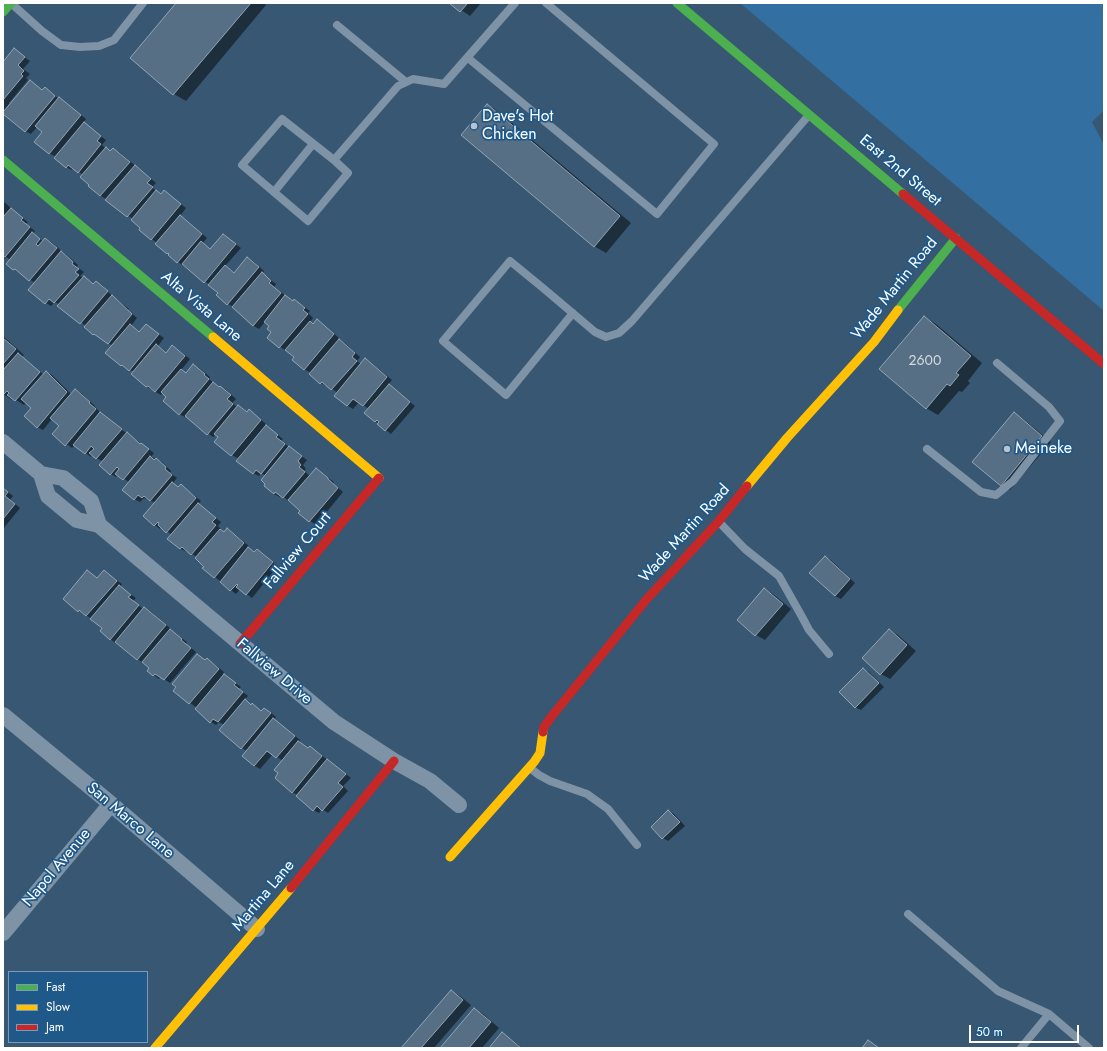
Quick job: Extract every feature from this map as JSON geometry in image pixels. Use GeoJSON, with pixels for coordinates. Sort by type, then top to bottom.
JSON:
{"type":"FeatureCollection","features":[{"type":"Feature","properties":{"kind":"street"},"geometry":{"type":"LineString","coordinates":[[3,12],[11,3]]}},
{"type":"Feature","properties":{"kind":"street","name":"East 2nd Street"},"geometry":{"type":"LineString","coordinates":[[677,3],[1104,364]]}},
{"type":"Feature","properties":{"kind":"street","name":"Alta Vista Lane"},"geometry":{"type":"LineString","coordinates":[[3,160],[380,477]]}},
{"type":"Feature","properties":{"kind":"street","name":"Wade Martin Road"},"geometry":{"type":"LineString","coordinates":[[450,857],[540,753],[544,727],[646,600],[719,521],[787,438],[874,342],[911,292],[956,238]]}},
{"type":"Feature","properties":{"kind":"street"},"geometry":{"type":"LineString","coordinates":[[3,442],[42,474],[63,478],[91,501],[99,525]]}},
{"type":"Feature","properties":{"kind":"street","name":"Fallview Drive"},"geometry":{"type":"LineString","coordinates":[[42,474],[48,496],[78,520],[99,525],[334,722],[394,761],[430,781],[459,805]]}},
{"type":"Feature","properties":{"kind":"street","name":"Fallview Court"},"geometry":{"type":"LineString","coordinates":[[240,644],[380,477]]}},
{"type":"Feature","properties":{"kind":"street","name":"San Marco Lane"},"geometry":{"type":"LineString","coordinates":[[3,715],[111,804],[257,929]]}},
{"type":"Feature","properties":{"kind":"street","name":"Martina Lane"},"geometry":{"type":"LineString","coordinates":[[155,1048],[257,929],[394,761]]}},
{"type":"Feature","properties":{"kind":"street","name":"Napol Avenue"},"geometry":{"type":"LineString","coordinates":[[3,933],[111,804]]}},
{"type":"Feature","properties":{"kind":"lane"},"geometry":{"type":"LineString","coordinates":[[11,3],[42,31],[62,45],[80,47],[99,46],[114,40],[143,3]]}},
{"type":"Feature","properties":{"kind":"lane"},"geometry":{"type":"LineString","coordinates":[[334,160],[398,86],[413,79],[444,84],[514,3]]}},
{"type":"Feature","properties":{"kind":"lane"},"geometry":{"type":"LineString","coordinates":[[468,58],[657,214],[714,144],[546,3]]}},
{"type":"Feature","properties":{"kind":"lane"},"geometry":{"type":"LineString","coordinates":[[337,25],[406,82]]}},
{"type":"Feature","properties":{"kind":"lane"},"geometry":{"type":"LineString","coordinates":[[573,313],[506,395],[443,341],[510,261],[573,313],[595,332],[606,337],[619,333],[632,321],[809,114]]}},
{"type":"Feature","properties":{"kind":"lane"},"geometry":{"type":"LineString","coordinates":[[282,119],[313,144],[348,173],[308,221],[242,165],[282,119]]}},
{"type":"Feature","properties":{"kind":"lane"},"geometry":{"type":"LineString","coordinates":[[274,192],[313,144]]}},
{"type":"Feature","properties":{"kind":"lane"},"geometry":{"type":"LineString","coordinates":[[928,449],[981,492],[996,495],[1013,481],[1060,420],[1049,407],[997,362]]}},
{"type":"Feature","properties":{"kind":"lane"},"geometry":{"type":"LineString","coordinates":[[719,521],[745,549],[779,576],[802,615],[808,630],[828,654]]}},
{"type":"Feature","properties":{"kind":"lane"},"geometry":{"type":"LineString","coordinates":[[529,767],[550,781],[587,794],[608,809],[637,845]]}},
{"type":"Feature","properties":{"kind":"lane"},"geometry":{"type":"LineString","coordinates":[[908,914],[998,991],[1049,1014],[1089,1048]]}},
{"type":"Feature","properties":{"kind":"lane"},"geometry":{"type":"LineString","coordinates":[[1020,1048],[1049,1014]]}},
{"type":"Feature","properties":{"kind":"shaded area"},"geometry":{"type":"Polygon","coordinates":[[[740,3],[1104,3],[1104,110],[1092,122],[1104,145],[1104,311],[740,3]]]}},
{"type":"Feature","properties":{"kind":"building"},"geometry":{"type":"Polygon","coordinates":[[[176,3],[251,3],[173,95],[130,58],[176,3]]]}},
{"type":"Feature","properties":{"kind":"building"},"geometry":{"type":"Polygon","coordinates":[[[449,3],[468,3],[460,12],[449,3]]]}},
{"type":"Feature","properties":{"kind":"building"},"geometry":{"type":"Polygon","coordinates":[[[14,48],[25,57],[18,65],[24,71],[21,74],[23,76],[3,100],[3,62],[14,48]]]}},
{"type":"Feature","properties":{"kind":"building"},"geometry":{"type":"Polygon","coordinates":[[[30,80],[42,90],[45,87],[55,96],[25,132],[3,114],[3,112],[30,80]]]}},
{"type":"Feature","properties":{"kind":"building"},"geometry":{"type":"Polygon","coordinates":[[[59,97],[81,115],[49,154],[34,142],[42,132],[35,126],[59,97]]]}},
{"type":"Feature","properties":{"kind":"building"},"geometry":{"type":"Polygon","coordinates":[[[487,104],[620,216],[594,247],[461,135],[487,104]]]}},
{"type":"Feature","properties":{"kind":"building"},"geometry":{"type":"Polygon","coordinates":[[[84,122],[101,136],[97,141],[101,144],[78,173],[68,165],[66,168],[54,158],[84,122]]]}},
{"type":"Feature","properties":{"kind":"building"},"geometry":{"type":"Polygon","coordinates":[[[106,147],[110,151],[113,148],[130,162],[100,196],[80,177],[106,147]]]}},
{"type":"Feature","properties":{"kind":"building"},"geometry":{"type":"Polygon","coordinates":[[[135,165],[151,179],[147,183],[153,187],[127,217],[105,200],[135,165]]]}},
{"type":"Feature","properties":{"kind":"building"},"geometry":{"type":"Polygon","coordinates":[[[156,190],[161,194],[164,190],[181,204],[151,240],[139,230],[140,228],[131,220],[156,190]]]}},
{"type":"Feature","properties":{"kind":"building"},"geometry":{"type":"Polygon","coordinates":[[[11,208],[23,218],[21,220],[30,227],[5,257],[3,256],[3,217],[11,208]]]}},
{"type":"Feature","properties":{"kind":"building"},"geometry":{"type":"Polygon","coordinates":[[[180,215],[202,234],[177,263],[168,255],[168,253],[167,254],[155,244],[180,215]]]}},
{"type":"Feature","properties":{"kind":"building"},"geometry":{"type":"Polygon","coordinates":[[[32,232],[40,239],[36,244],[38,246],[45,238],[57,248],[29,281],[15,269],[13,270],[6,264],[32,232]]]}},
{"type":"Feature","properties":{"kind":"building"},"geometry":{"type":"Polygon","coordinates":[[[223,234],[236,244],[204,283],[182,264],[201,241],[210,249],[223,234]]]}},
{"type":"Feature","properties":{"kind":"building"},"geometry":{"type":"Polygon","coordinates":[[[61,251],[73,262],[72,264],[79,269],[75,272],[79,275],[54,303],[49,299],[45,304],[28,290],[61,251]]]}},
{"type":"Feature","properties":{"kind":"building"},"geometry":{"type":"Polygon","coordinates":[[[247,257],[259,267],[227,305],[216,295],[218,293],[208,285],[225,265],[234,273],[247,257]]]}},
{"type":"Feature","properties":{"kind":"building"},"geometry":{"type":"Polygon","coordinates":[[[262,272],[271,281],[269,283],[281,293],[253,326],[232,307],[262,272]]]}},
{"type":"Feature","properties":{"kind":"building"},"geometry":{"type":"Polygon","coordinates":[[[84,276],[93,284],[96,281],[108,291],[80,324],[57,306],[84,276]]]}},
{"type":"Feature","properties":{"kind":"building"},"geometry":{"type":"Polygon","coordinates":[[[112,295],[132,314],[108,344],[94,334],[93,335],[84,327],[112,295]]]}},
{"type":"Feature","properties":{"kind":"building"},"geometry":{"type":"Polygon","coordinates":[[[285,295],[293,301],[294,299],[305,308],[303,310],[308,314],[279,348],[267,338],[271,332],[267,329],[269,326],[264,322],[285,295]]]}},
{"type":"Feature","properties":{"kind":"building"},"geometry":{"type":"Polygon","coordinates":[[[924,316],[971,356],[956,373],[959,375],[950,386],[947,384],[926,409],[879,369],[924,316]]]}},
{"type":"Feature","properties":{"kind":"building"},"geometry":{"type":"Polygon","coordinates":[[[317,319],[334,334],[304,370],[292,360],[294,357],[285,350],[310,321],[313,324],[317,319]]]}},
{"type":"Feature","properties":{"kind":"building"},"geometry":{"type":"Polygon","coordinates":[[[130,324],[139,332],[146,324],[159,334],[129,371],[105,353],[130,324]]]}},
{"type":"Feature","properties":{"kind":"building"},"geometry":{"type":"Polygon","coordinates":[[[3,338],[16,349],[3,364],[3,338]]]}},
{"type":"Feature","properties":{"kind":"building"},"geometry":{"type":"Polygon","coordinates":[[[339,339],[355,353],[352,357],[357,361],[331,390],[322,382],[320,384],[309,374],[339,339]]]}},
{"type":"Feature","properties":{"kind":"building"},"geometry":{"type":"Polygon","coordinates":[[[156,344],[166,353],[172,345],[185,356],[155,392],[148,386],[146,387],[131,374],[156,344]]]}},
{"type":"Feature","properties":{"kind":"building"},"geometry":{"type":"Polygon","coordinates":[[[18,353],[40,372],[15,401],[7,395],[9,393],[7,391],[3,395],[3,370],[18,353]]]}},
{"type":"Feature","properties":{"kind":"building"},"geometry":{"type":"Polygon","coordinates":[[[365,358],[387,377],[363,406],[353,399],[347,406],[334,396],[365,358]]]}},
{"type":"Feature","properties":{"kind":"building"},"geometry":{"type":"Polygon","coordinates":[[[193,364],[209,379],[179,415],[163,401],[166,397],[161,392],[181,369],[186,373],[193,364]]]}},
{"type":"Feature","properties":{"kind":"building"},"geometry":{"type":"Polygon","coordinates":[[[46,371],[67,392],[37,428],[24,416],[31,408],[21,399],[46,371]]]}},
{"type":"Feature","properties":{"kind":"building"},"geometry":{"type":"Polygon","coordinates":[[[213,382],[231,395],[227,399],[233,404],[207,435],[185,416],[213,382]]]}},
{"type":"Feature","properties":{"kind":"building"},"geometry":{"type":"Polygon","coordinates":[[[389,384],[410,402],[385,431],[377,424],[379,422],[377,420],[375,422],[364,413],[389,384]]]}},
{"type":"Feature","properties":{"kind":"building"},"geometry":{"type":"Polygon","coordinates":[[[75,389],[96,409],[65,446],[52,434],[59,426],[50,418],[75,389]]]}},
{"type":"Feature","properties":{"kind":"building"},"geometry":{"type":"Polygon","coordinates":[[[238,405],[247,412],[249,409],[261,420],[231,456],[214,442],[218,437],[214,434],[238,405]]]}},
{"type":"Feature","properties":{"kind":"building"},"geometry":{"type":"Polygon","coordinates":[[[100,412],[122,429],[96,459],[89,453],[94,449],[91,446],[85,454],[73,445],[100,412]]]}},
{"type":"Feature","properties":{"kind":"building","name":"Meineke"},"geometry":{"type":"Polygon","coordinates":[[[1014,412],[1042,436],[1001,486],[972,462],[1014,412]]]}},
{"type":"Feature","properties":{"kind":"building"},"geometry":{"type":"Polygon","coordinates":[[[266,425],[278,435],[276,437],[285,444],[261,474],[256,470],[253,474],[236,461],[266,425]]]}},
{"type":"Feature","properties":{"kind":"building"},"geometry":{"type":"Polygon","coordinates":[[[127,432],[140,444],[141,443],[149,449],[123,480],[115,474],[119,469],[117,467],[110,475],[99,465],[127,432]]]}},
{"type":"Feature","properties":{"kind":"building"},"geometry":{"type":"Polygon","coordinates":[[[289,446],[302,456],[298,461],[301,465],[299,467],[305,472],[283,498],[275,492],[274,494],[264,486],[265,484],[261,480],[289,446]]]}},
{"type":"Feature","properties":{"kind":"building"},"geometry":{"type":"Polygon","coordinates":[[[150,456],[154,460],[156,458],[172,475],[150,501],[144,496],[142,498],[138,495],[134,500],[122,490],[150,456]]]}},
{"type":"Feature","properties":{"kind":"building"},"geometry":{"type":"Polygon","coordinates":[[[316,468],[338,488],[309,522],[298,513],[300,511],[288,500],[316,468]]]}},
{"type":"Feature","properties":{"kind":"building"},"geometry":{"type":"Polygon","coordinates":[[[172,482],[178,487],[181,484],[196,498],[166,533],[158,525],[158,522],[154,526],[143,516],[172,482]]]}},
{"type":"Feature","properties":{"kind":"building"},"geometry":{"type":"Polygon","coordinates":[[[3,488],[8,492],[5,496],[15,504],[3,519],[3,488]]]}},
{"type":"Feature","properties":{"kind":"building"},"geometry":{"type":"Polygon","coordinates":[[[198,503],[216,518],[212,522],[216,525],[191,555],[182,547],[180,549],[167,539],[198,503]]]}},
{"type":"Feature","properties":{"kind":"building"},"geometry":{"type":"Polygon","coordinates":[[[227,528],[244,543],[214,578],[202,568],[204,567],[195,558],[220,529],[224,532],[227,528]]]}},
{"type":"Feature","properties":{"kind":"building"},"geometry":{"type":"Polygon","coordinates":[[[248,547],[254,552],[257,549],[273,562],[246,595],[236,587],[238,585],[237,584],[230,591],[220,582],[248,547]]]}},
{"type":"Feature","properties":{"kind":"building"},"geometry":{"type":"Polygon","coordinates":[[[825,556],[850,579],[835,596],[809,573],[825,556]]]}},
{"type":"Feature","properties":{"kind":"building"},"geometry":{"type":"Polygon","coordinates":[[[87,570],[97,578],[104,570],[117,581],[86,616],[79,610],[78,612],[63,599],[87,570]]]}},
{"type":"Feature","properties":{"kind":"building"},"geometry":{"type":"Polygon","coordinates":[[[119,585],[131,595],[128,597],[139,605],[110,640],[100,631],[102,628],[90,619],[119,585]]]}},
{"type":"Feature","properties":{"kind":"building"},"geometry":{"type":"Polygon","coordinates":[[[764,588],[783,604],[755,636],[737,620],[764,588]]]}},
{"type":"Feature","properties":{"kind":"building"},"geometry":{"type":"Polygon","coordinates":[[[144,607],[166,625],[137,660],[115,642],[144,607]]]}},
{"type":"Feature","properties":{"kind":"building"},"geometry":{"type":"Polygon","coordinates":[[[170,629],[191,648],[164,680],[155,674],[153,676],[147,671],[149,668],[142,662],[170,629]]]}},
{"type":"Feature","properties":{"kind":"building"},"geometry":{"type":"Polygon","coordinates":[[[889,629],[907,645],[880,675],[862,658],[889,629]]]}},
{"type":"Feature","properties":{"kind":"building"},"geometry":{"type":"Polygon","coordinates":[[[197,654],[205,660],[207,658],[219,669],[189,704],[173,691],[176,687],[172,684],[197,654]]]}},
{"type":"Feature","properties":{"kind":"building"},"geometry":{"type":"Polygon","coordinates":[[[863,668],[879,683],[855,708],[839,692],[863,668]]]}},
{"type":"Feature","properties":{"kind":"building"},"geometry":{"type":"Polygon","coordinates":[[[224,674],[236,683],[234,685],[243,692],[218,722],[213,719],[210,723],[195,709],[224,674]]]}},
{"type":"Feature","properties":{"kind":"building"},"geometry":{"type":"Polygon","coordinates":[[[245,699],[261,711],[264,708],[271,713],[241,749],[219,730],[245,699]]]}},
{"type":"Feature","properties":{"kind":"building"},"geometry":{"type":"Polygon","coordinates":[[[273,718],[295,736],[276,758],[267,751],[254,766],[242,756],[273,718]]]}},
{"type":"Feature","properties":{"kind":"building"},"geometry":{"type":"Polygon","coordinates":[[[298,741],[308,748],[310,746],[322,756],[292,793],[275,778],[278,773],[274,770],[298,741]]]}},
{"type":"Feature","properties":{"kind":"building"},"geometry":{"type":"Polygon","coordinates":[[[327,759],[346,774],[338,783],[343,787],[322,811],[317,806],[313,811],[296,796],[327,759]]]}},
{"type":"Feature","properties":{"kind":"building"},"geometry":{"type":"Polygon","coordinates":[[[668,810],[680,822],[662,839],[651,827],[668,810]]]}},
{"type":"Feature","properties":{"kind":"building"},"geometry":{"type":"Polygon","coordinates":[[[451,990],[463,1000],[421,1048],[401,1048],[451,990]]]}},
{"type":"Feature","properties":{"kind":"building"},"geometry":{"type":"Polygon","coordinates":[[[474,1008],[491,1022],[469,1048],[440,1048],[474,1008]]]}},
{"type":"Feature","properties":{"kind":"building"},"geometry":{"type":"Polygon","coordinates":[[[502,1032],[521,1048],[489,1048],[502,1032]]]}},
{"type":"Feature","properties":{"kind":"building"},"geometry":{"type":"Polygon","coordinates":[[[868,1040],[879,1048],[862,1048],[868,1040]]]}},
{"type":"Feature","properties":{"kind":"traffic: fast"},"geometry":{"type":"LineString","coordinates":[[3,12],[11,3]]}},
{"type":"Feature","properties":{"kind":"traffic: fast"},"geometry":{"type":"LineString","coordinates":[[677,3],[903,194]]}},
{"type":"Feature","properties":{"kind":"traffic: fast"},"geometry":{"type":"LineString","coordinates":[[3,160],[213,337]]}},
{"type":"Feature","properties":{"kind":"traffic: fast"},"geometry":{"type":"LineString","coordinates":[[898,310],[956,238]]}},
{"type":"Feature","properties":{"kind":"traffic: slow"},"geometry":{"type":"LineString","coordinates":[[747,486],[787,438],[874,342],[898,310]]}},
{"type":"Feature","properties":{"kind":"traffic: slow"},"geometry":{"type":"LineString","coordinates":[[213,337],[379,478]]}},
{"type":"Feature","properties":{"kind":"traffic: slow"},"geometry":{"type":"LineString","coordinates":[[450,857],[534,762],[540,753],[543,732]]}},
{"type":"Feature","properties":{"kind":"traffic: slow"},"geometry":{"type":"LineString","coordinates":[[155,1048],[291,888]]}},
{"type":"Feature","properties":{"kind":"traffic: jam"},"geometry":{"type":"LineString","coordinates":[[903,194],[1104,364]]}},
{"type":"Feature","properties":{"kind":"traffic: jam"},"geometry":{"type":"LineString","coordinates":[[240,644],[379,478]]}},
{"type":"Feature","properties":{"kind":"traffic: jam"},"geometry":{"type":"LineString","coordinates":[[543,732],[544,727],[552,716],[646,600],[719,521],[747,486]]}},
{"type":"Feature","properties":{"kind":"traffic: jam"},"geometry":{"type":"LineString","coordinates":[[291,888],[394,761]]}},
{"type":"Feature","properties":{"kind":"place","name":"Dave's Hot Chicken"},"geometry":{"type":"Point","coordinates":[474,126]}},
{"type":"Feature","properties":{"kind":"place","name":"Meineke"},"geometry":{"type":"Point","coordinates":[1007,449]}}]}
